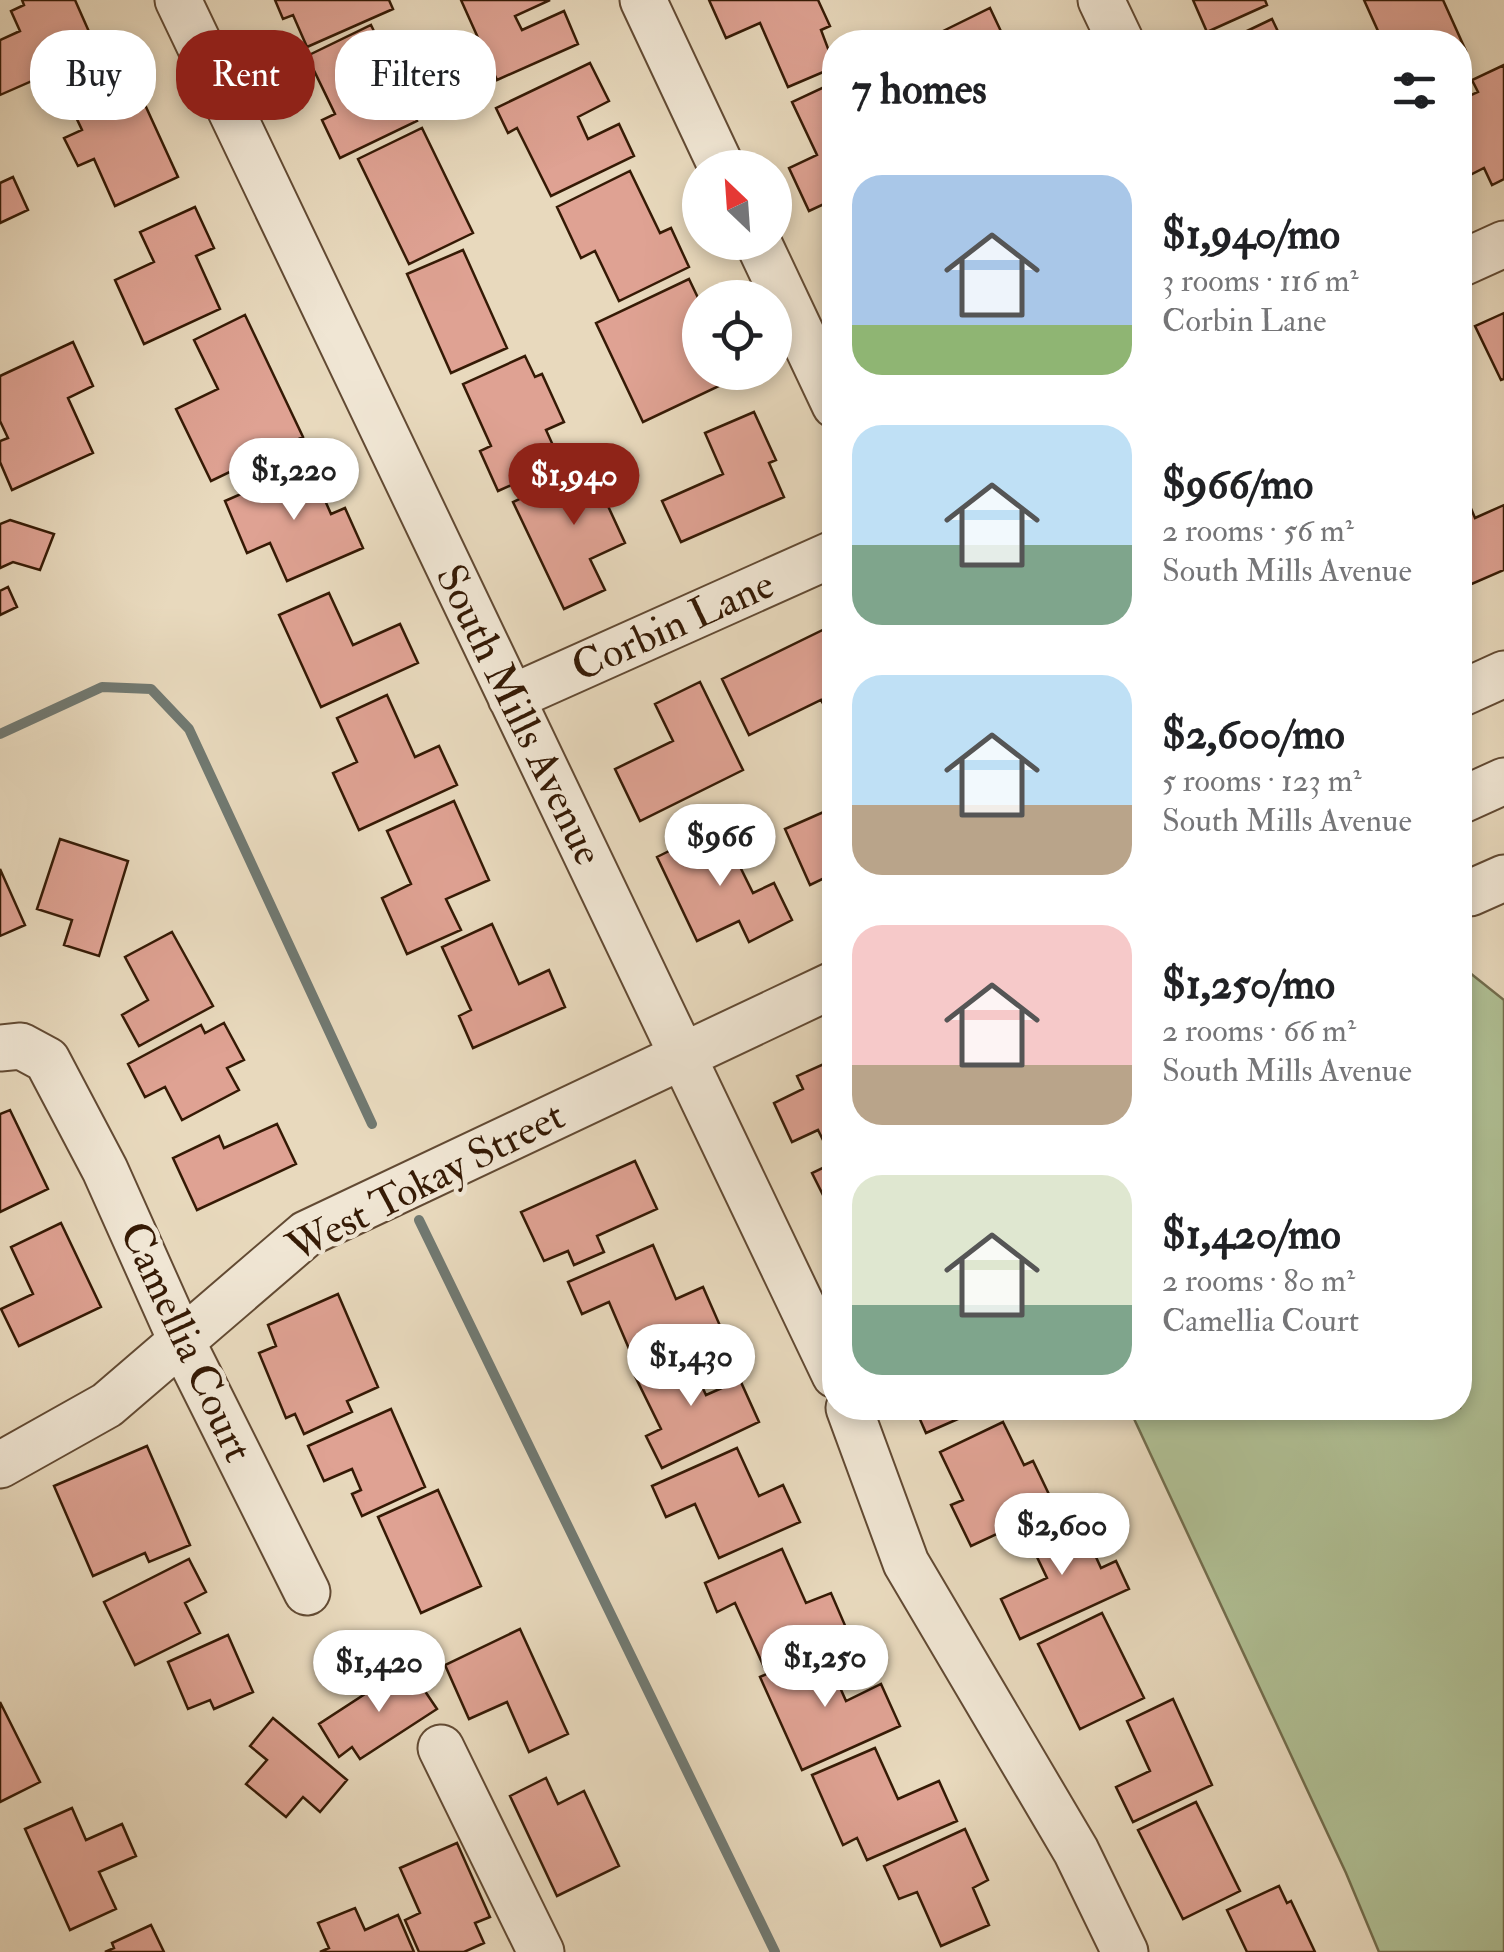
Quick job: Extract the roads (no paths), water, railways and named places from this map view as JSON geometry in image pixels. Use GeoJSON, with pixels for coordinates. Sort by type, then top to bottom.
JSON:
{"type":"FeatureCollection","features":[{"type":"Feature","properties":{"kind":"street","name":"South Mills Avenue"},"geometry":{"type":"LineString","coordinates":[[178,0],[822,1349]]}},
{"type":"Feature","properties":{"kind":"street"},"geometry":{"type":"LineString","coordinates":[[643,0],[714,150]]}},
{"type":"Feature","properties":{"kind":"street"},"geometry":{"type":"LineString","coordinates":[[1100,0],[1115,30]]}},
{"type":"Feature","properties":{"kind":"street"},"geometry":{"type":"LineString","coordinates":[[1472,259],[1504,244]]}},
{"type":"Feature","properties":{"kind":"street"},"geometry":{"type":"LineString","coordinates":[[766,260],[822,378]]}},
{"type":"Feature","properties":{"kind":"street","name":"Corbin Lane"},"geometry":{"type":"LineString","coordinates":[[510,698],[822,559]]}},
{"type":"Feature","properties":{"kind":"street"},"geometry":{"type":"LineString","coordinates":[[1472,689],[1504,674]]}},
{"type":"Feature","properties":{"kind":"street"},"geometry":{"type":"LineString","coordinates":[[1472,796],[1504,781]]}},
{"type":"Feature","properties":{"kind":"street"},"geometry":{"type":"LineString","coordinates":[[1472,892],[1504,878]]}},
{"type":"Feature","properties":{"kind":"street","name":"West Tokay Street"},"geometry":{"type":"LineString","coordinates":[[0,1465],[107,1405],[306,1234],[822,990]]}},
{"type":"Feature","properties":{"kind":"street","name":"Camellia Court"},"geometry":{"type":"LineString","coordinates":[[0,1048],[22,1046],[47,1060],[307,1592]]}},
{"type":"Feature","properties":{"kind":"street"},"geometry":{"type":"LineString","coordinates":[[853,1420],[906,1563],[1076,1851],[1125,1952]]}},
{"type":"Feature","properties":{"kind":"street"},"geometry":{"type":"LineString","coordinates":[[441,1748],[541,1952]]}},
{"type":"Feature","properties":{"kind":"waterway"},"geometry":{"type":"LineString","coordinates":[[0,734],[102,687],[151,689],[189,729],[372,1124]]}},
{"type":"Feature","properties":{"kind":"waterway"},"geometry":{"type":"LineString","coordinates":[[419,1220],[775,1952]]}}]}
